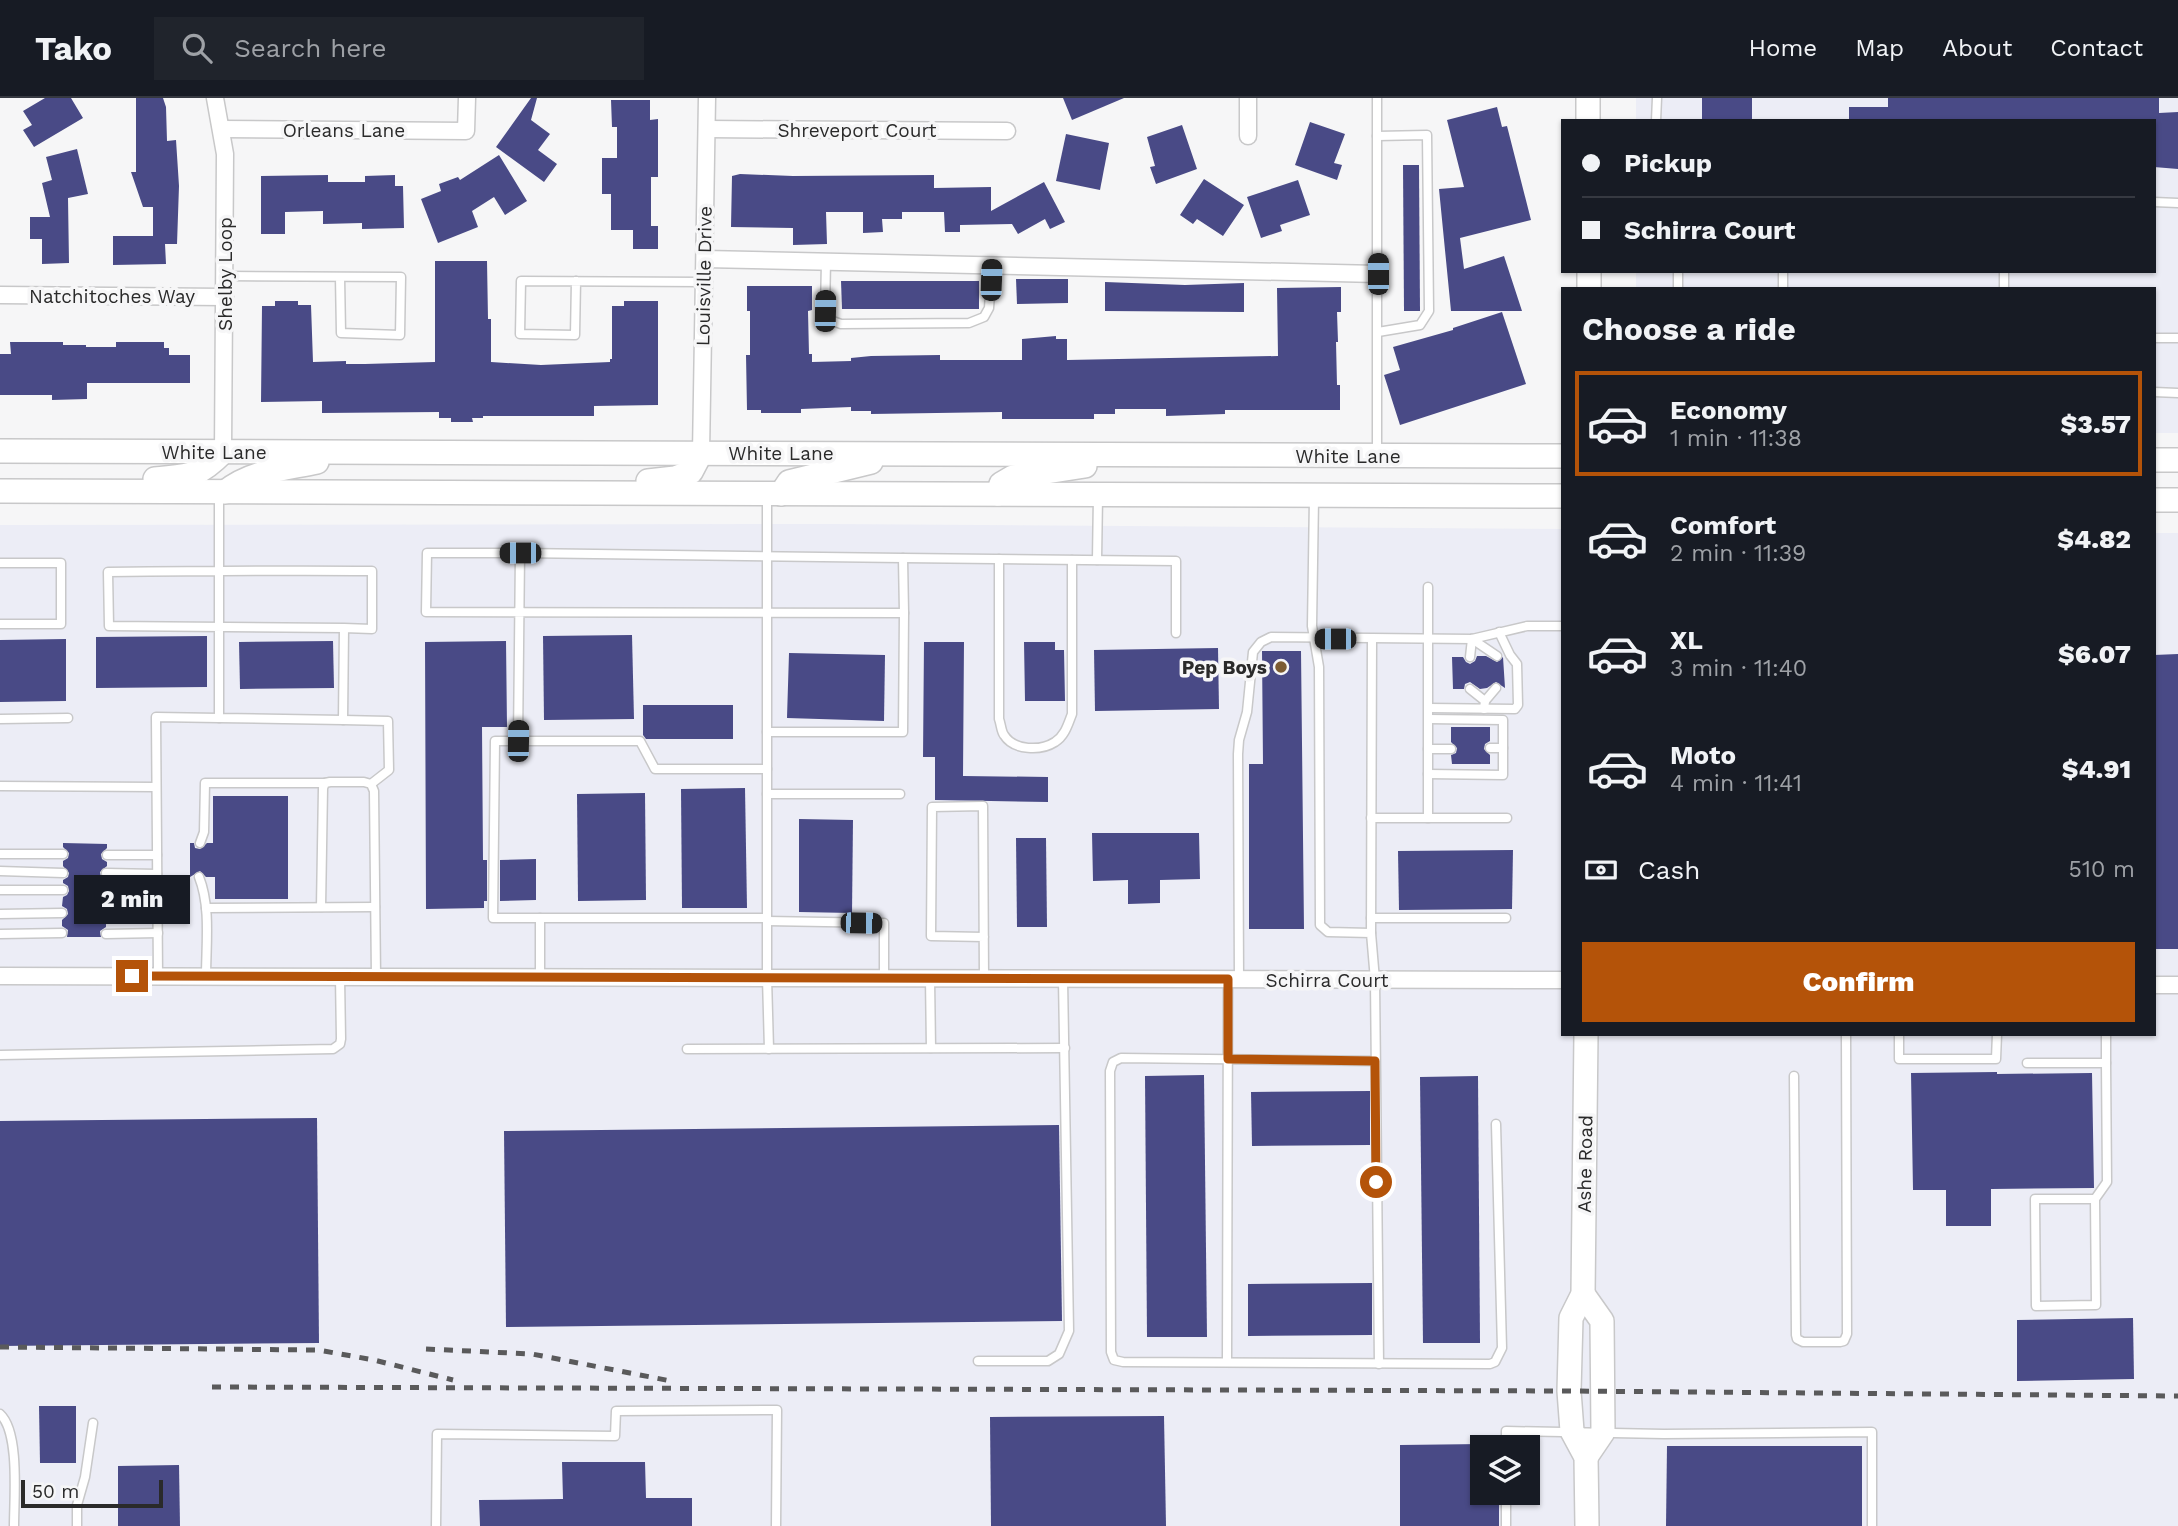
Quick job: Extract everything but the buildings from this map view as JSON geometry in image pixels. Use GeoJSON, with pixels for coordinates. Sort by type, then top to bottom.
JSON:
{"type":"FeatureCollection","features":[{"type":"Feature","properties":{"kind":"main road"},"geometry":{"type":"LineString","coordinates":[[1588,98],[1588,119]]}},
{"type":"Feature","properties":{"kind":"main road","name":"White Lane"},"geometry":{"type":"LineString","coordinates":[[0,451],[1561,456]]}},
{"type":"Feature","properties":{"kind":"main road"},"geometry":{"type":"LineString","coordinates":[[55,491],[191,475],[206,469],[223,452]]}},
{"type":"Feature","properties":{"kind":"main road"},"geometry":{"type":"LineString","coordinates":[[222,492],[251,475],[368,452]]}},
{"type":"Feature","properties":{"kind":"main road"},"geometry":{"type":"LineString","coordinates":[[540,493],[675,478],[691,472],[701,453]]}},
{"type":"Feature","properties":{"kind":"main road"},"geometry":{"type":"LineString","coordinates":[[774,494],[789,482],[908,454]]}},
{"type":"Feature","properties":{"kind":"main road"},"geometry":{"type":"LineString","coordinates":[[998,494],[1001,484],[1013,477],[1158,454]]}},
{"type":"Feature","properties":{"kind":"main road","name":"White Lane"},"geometry":{"type":"LineString","coordinates":[[0,491],[1561,496]]}},
{"type":"Feature","properties":{"kind":"main road"},"geometry":{"type":"LineString","coordinates":[[2156,500],[2178,500]]}},
{"type":"Feature","properties":{"kind":"main road","name":"Ashe Road"},"geometry":{"type":"LineString","coordinates":[[1586,1036],[1583,1294],[1570,1318],[1569,1391],[1572,1432],[1586,1457],[1587,1526]]}},
{"type":"Feature","properties":{"kind":"main road"},"geometry":{"type":"LineString","coordinates":[[1583,1294],[1602,1321],[1602,1432],[1586,1457]]}},
{"type":"Feature","properties":{"kind":"street","name":"Shelby Loop"},"geometry":{"type":"LineString","coordinates":[[215,98],[225,154],[223,452]]}},
{"type":"Feature","properties":{"kind":"street","name":"Orleans Lane"},"geometry":{"type":"LineString","coordinates":[[222,130],[466,131],[467,98]]}},
{"type":"Feature","properties":{"kind":"street","name":"Louisville Drive"},"geometry":{"type":"LineString","coordinates":[[701,453],[707,98]]}},
{"type":"Feature","properties":{"kind":"street"},"geometry":{"type":"LineString","coordinates":[[1248,98],[1248,136]]}},
{"type":"Feature","properties":{"kind":"street","name":"Shreveport Court"},"geometry":{"type":"LineString","coordinates":[[707,128],[1007,131]]}},
{"type":"Feature","properties":{"kind":"street"},"geometry":{"type":"LineString","coordinates":[[705,259],[1378,274]]}},
{"type":"Feature","properties":{"kind":"street","name":"Natchitoches Way"},"geometry":{"type":"LineString","coordinates":[[0,295],[225,297]]}},
{"type":"Feature","properties":{"kind":"street","name":"Schirra Court"},"geometry":{"type":"LineString","coordinates":[[0,976],[1561,980]]}},
{"type":"Feature","properties":{"kind":"street"},"geometry":{"type":"LineString","coordinates":[[2156,985],[2178,985]]}},
{"type":"Feature","properties":{"kind":"lane"},"geometry":{"type":"LineString","coordinates":[[1377,98],[1377,456]]}},
{"type":"Feature","properties":{"kind":"lane"},"geometry":{"type":"LineString","coordinates":[[1656,119],[1657,98]]}},
{"type":"Feature","properties":{"kind":"lane"},"geometry":{"type":"LineString","coordinates":[[1377,136],[1427,135],[1429,311],[1420,326],[1378,332]]}},
{"type":"Feature","properties":{"kind":"lane"},"geometry":{"type":"LineString","coordinates":[[2156,202],[2178,203]]}},
{"type":"Feature","properties":{"kind":"lane"},"geometry":{"type":"LineString","coordinates":[[826,261],[825,311],[830,320],[841,324],[939,324],[969,323],[977,320],[984,317],[989,308],[992,265]]}},
{"type":"Feature","properties":{"kind":"lane"},"geometry":{"type":"LineString","coordinates":[[225,276],[401,277],[400,335],[341,333],[340,277]]}},
{"type":"Feature","properties":{"kind":"lane"},"geometry":{"type":"LineString","coordinates":[[576,281],[575,335],[520,334],[521,281],[576,281],[705,282]]}},
{"type":"Feature","properties":{"kind":"lane"},"geometry":{"type":"LineString","coordinates":[[2156,338],[2178,338]]}},
{"type":"Feature","properties":{"kind":"lane"},"geometry":{"type":"LineString","coordinates":[[2156,392],[2178,393]]}},
{"type":"Feature","properties":{"kind":"lane"},"geometry":{"type":"LineString","coordinates":[[219,718],[222,492]]}},
{"type":"Feature","properties":{"kind":"lane"},"geometry":{"type":"LineString","coordinates":[[769,1049],[767,556],[774,494]]}},
{"type":"Feature","properties":{"kind":"lane"},"geometry":{"type":"LineString","coordinates":[[1097,560],[1098,495]]}},
{"type":"Feature","properties":{"kind":"lane"},"geometry":{"type":"LineString","coordinates":[[1314,495],[1312,626],[1319,667],[1320,925],[1328,932],[1371,933]]}},
{"type":"Feature","properties":{"kind":"lane"},"geometry":{"type":"LineString","coordinates":[[904,613],[426,611],[427,553],[1176,561],[1176,633]]}},
{"type":"Feature","properties":{"kind":"lane"},"geometry":{"type":"LineString","coordinates":[[518,741],[520,553]]}},
{"type":"Feature","properties":{"kind":"lane"},"geometry":{"type":"LineString","coordinates":[[767,733],[902,732],[903,558]]}},
{"type":"Feature","properties":{"kind":"lane"},"geometry":{"type":"LineString","coordinates":[[999,559],[999,719],[1003,735],[1011,743],[1029,748],[1055,742],[1065,733],[1072,714],[1072,560]]}},
{"type":"Feature","properties":{"kind":"lane"},"geometry":{"type":"LineString","coordinates":[[0,563],[61,563],[61,624],[0,624]]}},
{"type":"Feature","properties":{"kind":"lane"},"geometry":{"type":"LineString","coordinates":[[372,570],[372,629],[219,627],[109,626],[108,572],[372,570]]}},
{"type":"Feature","properties":{"kind":"lane"},"geometry":{"type":"LineString","coordinates":[[1428,587],[1428,818]]}},
{"type":"Feature","properties":{"kind":"lane"},"geometry":{"type":"LineString","coordinates":[[1227,1362],[1228,1059],[1234,979],[1238,754],[1247,712],[1253,652],[1261,642],[1271,638],[1472,639],[1527,626],[1561,626]]}},
{"type":"Feature","properties":{"kind":"lane"},"geometry":{"type":"LineString","coordinates":[[344,628],[344,720]]}},
{"type":"Feature","properties":{"kind":"lane"},"geometry":{"type":"LineString","coordinates":[[1429,708],[1485,705],[1515,709],[1518,705],[1517,664],[1499,632]]}},
{"type":"Feature","properties":{"kind":"lane"},"geometry":{"type":"LineString","coordinates":[[1372,639],[1371,933],[1375,980],[1379,1364]]}},
{"type":"Feature","properties":{"kind":"lane"},"geometry":{"type":"LineString","coordinates":[[1472,639],[1485,656]]}},
{"type":"Feature","properties":{"kind":"lane"},"geometry":{"type":"LineString","coordinates":[[1472,639],[1497,656]]}},
{"type":"Feature","properties":{"kind":"lane"},"geometry":{"type":"LineString","coordinates":[[1470,657],[1472,639]]}},
{"type":"Feature","properties":{"kind":"lane"},"geometry":{"type":"LineString","coordinates":[[1485,688],[1485,705]]}},
{"type":"Feature","properties":{"kind":"lane"},"geometry":{"type":"LineString","coordinates":[[1485,705],[1496,688]]}},
{"type":"Feature","properties":{"kind":"lane"},"geometry":{"type":"LineString","coordinates":[[1470,689],[1485,705]]}},
{"type":"Feature","properties":{"kind":"lane"},"geometry":{"type":"LineString","coordinates":[[158,976],[156,717],[388,721],[389,770],[371,784]]}},
{"type":"Feature","properties":{"kind":"lane"},"geometry":{"type":"LineString","coordinates":[[0,719],[68,718]]}},
{"type":"Feature","properties":{"kind":"lane"},"geometry":{"type":"LineString","coordinates":[[1428,774],[1503,775],[1503,720],[1429,719]]}},
{"type":"Feature","properties":{"kind":"lane"},"geometry":{"type":"LineString","coordinates":[[767,769],[654,769],[640,741],[495,741],[493,919],[884,923],[884,978]]}},
{"type":"Feature","properties":{"kind":"lane"},"geometry":{"type":"LineString","coordinates":[[1490,748],[1503,748]]}},
{"type":"Feature","properties":{"kind":"lane"},"geometry":{"type":"LineString","coordinates":[[1428,749],[1451,749]]}},
{"type":"Feature","properties":{"kind":"lane"},"geometry":{"type":"LineString","coordinates":[[204,842],[205,783],[371,784]]}},
{"type":"Feature","properties":{"kind":"lane"},"geometry":{"type":"LineString","coordinates":[[321,907],[325,783]]}},
{"type":"Feature","properties":{"kind":"lane"},"geometry":{"type":"LineString","coordinates":[[371,784],[374,791],[376,977]]}},
{"type":"Feature","properties":{"kind":"lane"},"geometry":{"type":"LineString","coordinates":[[0,786],[156,787]]}},
{"type":"Feature","properties":{"kind":"lane"},"geometry":{"type":"LineString","coordinates":[[767,794],[900,794]]}},
{"type":"Feature","properties":{"kind":"lane"},"geometry":{"type":"LineString","coordinates":[[984,937],[932,936],[932,807],[983,806],[984,937],[984,979]]}},
{"type":"Feature","properties":{"kind":"lane"},"geometry":{"type":"LineString","coordinates":[[1371,818],[1507,818]]}},
{"type":"Feature","properties":{"kind":"lane"},"geometry":{"type":"LineString","coordinates":[[0,854],[63,854]]}},
{"type":"Feature","properties":{"kind":"lane"},"geometry":{"type":"LineString","coordinates":[[107,855],[157,855]]}},
{"type":"Feature","properties":{"kind":"lane"},"geometry":{"type":"LineString","coordinates":[[0,871],[63,873]]}},
{"type":"Feature","properties":{"kind":"lane"},"geometry":{"type":"LineString","coordinates":[[106,873],[158,874]]}},
{"type":"Feature","properties":{"kind":"lane"},"geometry":{"type":"LineString","coordinates":[[204,877],[206,977]]}},
{"type":"Feature","properties":{"kind":"lane"},"geometry":{"type":"LineString","coordinates":[[0,890],[63,890]]}},
{"type":"Feature","properties":{"kind":"lane"},"geometry":{"type":"LineString","coordinates":[[106,891],[158,892]]}},
{"type":"Feature","properties":{"kind":"lane"},"geometry":{"type":"LineString","coordinates":[[206,908],[375,907]]}},
{"type":"Feature","properties":{"kind":"lane"},"geometry":{"type":"LineString","coordinates":[[0,914],[62,914]]}},
{"type":"Feature","properties":{"kind":"lane"},"geometry":{"type":"LineString","coordinates":[[106,914],[158,914]]}},
{"type":"Feature","properties":{"kind":"lane"},"geometry":{"type":"LineString","coordinates":[[1371,918],[1506,918]]}},
{"type":"Feature","properties":{"kind":"lane"},"geometry":{"type":"LineString","coordinates":[[540,919],[540,977]]}},
{"type":"Feature","properties":{"kind":"lane"},"geometry":{"type":"LineString","coordinates":[[0,934],[62,933]]}},
{"type":"Feature","properties":{"kind":"lane"},"geometry":{"type":"LineString","coordinates":[[106,934],[158,933]]}},
{"type":"Feature","properties":{"kind":"lane"},"geometry":{"type":"LineString","coordinates":[[0,1055],[333,1049],[340,1044],[341,1039],[340,977]]}},
{"type":"Feature","properties":{"kind":"lane"},"geometry":{"type":"LineString","coordinates":[[930,979],[932,1048]]}},
{"type":"Feature","properties":{"kind":"lane"},"geometry":{"type":"LineString","coordinates":[[978,1362],[1048,1361],[1059,1354],[1066,1340],[1069,1317],[1063,979]]}},
{"type":"Feature","properties":{"kind":"lane"},"geometry":{"type":"LineString","coordinates":[[1794,1076],[1796,1335],[1797,1339],[1803,1342],[1840,1342],[1844,1341],[1847,1334],[1846,1036]]}},
{"type":"Feature","properties":{"kind":"lane"},"geometry":{"type":"LineString","coordinates":[[1899,1036],[1899,1059],[1996,1059],[1997,1036]]}},
{"type":"Feature","properties":{"kind":"lane"},"geometry":{"type":"LineString","coordinates":[[2095,1199],[2035,1199],[2036,1306],[2096,1305],[2095,1199],[2106,1182],[2106,1036]]}},
{"type":"Feature","properties":{"kind":"lane"},"geometry":{"type":"LineString","coordinates":[[687,1049],[1065,1048]]}},
{"type":"Feature","properties":{"kind":"lane"},"geometry":{"type":"LineString","coordinates":[[1375,1061],[1121,1058],[1113,1062],[1110,1071],[1111,1357],[1118,1362],[1495,1362],[1502,1348],[1496,1124]]}},
{"type":"Feature","properties":{"kind":"lane"},"geometry":{"type":"LineString","coordinates":[[2027,1063],[2106,1063]]}},
{"type":"Feature","properties":{"kind":"lane"},"geometry":{"type":"LineString","coordinates":[[436,1526],[437,1434],[615,1437],[616,1411],[777,1410],[776,1526]]}},
{"type":"Feature","properties":{"kind":"lane"},"geometry":{"type":"LineString","coordinates":[[0,1414],[10,1428],[14,1471],[14,1526]]}},
{"type":"Feature","properties":{"kind":"lane"},"geometry":{"type":"LineString","coordinates":[[77,1526],[77,1505],[85,1477],[93,1423]]}},
{"type":"Feature","properties":{"kind":"lane"},"geometry":{"type":"LineString","coordinates":[[1506,1435],[1506,1431],[1664,1434],[1872,1432],[1872,1526]]}},
{"type":"Feature","properties":{"kind":"lane"},"geometry":{"type":"LineString","coordinates":[[1506,1505],[1507,1526]]}},
{"type":"Feature","properties":{"kind":"shaded area"},"geometry":{"type":"Polygon","coordinates":[[[1636,98],[2178,98],[2178,433],[2156,433],[2156,287],[1636,287],[1636,273],[2156,273],[2156,119],[1636,119],[1636,98]]]}},
{"type":"Feature","properties":{"kind":"shaded area"},"geometry":{"type":"Polygon","coordinates":[[[832,524],[1561,529],[1561,1036],[2156,1036],[2156,533],[2178,533],[2178,1526],[0,1526],[0,525],[832,524]]]}},
{"type":"Feature","properties":{"kind":"railway"},"geometry":{"type":"LineString","coordinates":[[0,1347],[318,1350],[374,1360],[453,1380]]}},
{"type":"Feature","properties":{"kind":"railway"},"geometry":{"type":"LineString","coordinates":[[426,1349],[532,1354],[671,1381]]}},
{"type":"Feature","properties":{"kind":"railway"},"geometry":{"type":"LineString","coordinates":[[212,1387],[1569,1391],[2178,1396]]}},
{"type":"Feature","properties":{"kind":"place","name":"Pep Boys"},"geometry":{"type":"Point","coordinates":[1281,667]}},
{"type":"Feature","properties":{"kind":"route"},"geometry":{"type":"LineString","coordinates":[[132,976],[1228,979],[1228,1059],[1375,1061],[1376,1182]]}}]}
